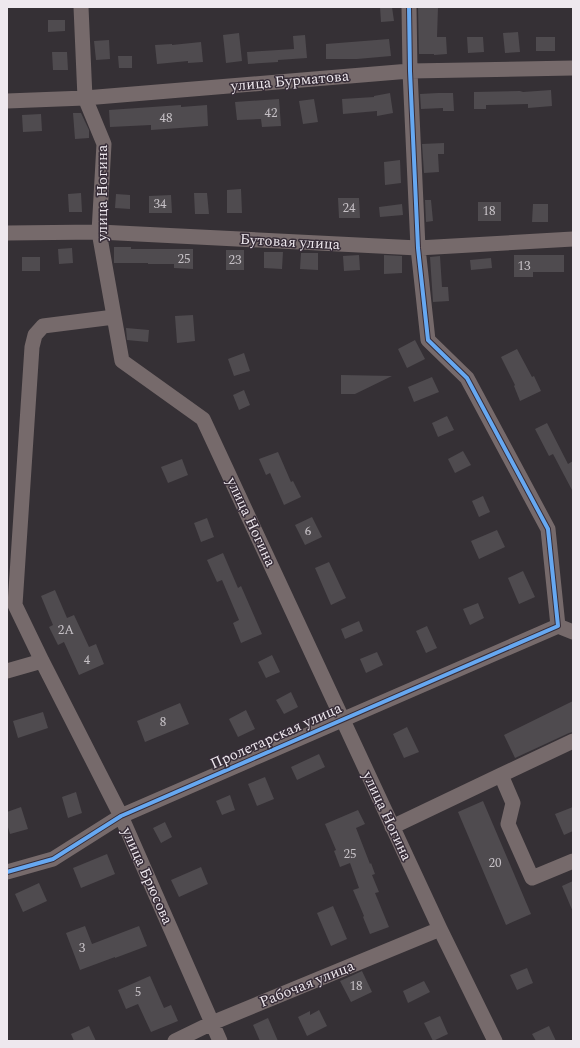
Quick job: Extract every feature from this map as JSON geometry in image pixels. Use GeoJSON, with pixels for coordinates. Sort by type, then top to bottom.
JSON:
{"type":"FeatureCollection","features":[{"type":"Feature","properties":{"kind":"street","name":"улица Ногина"},"geometry":{"type":"LineString","coordinates":[[82,7],[85,98],[104,144],[99,232],[122,361],[203,419],[440,930],[495,1041]]}},
{"type":"Feature","properties":{"kind":"street"},"geometry":{"type":"LineString","coordinates":[[409,7],[410,71],[418,248],[428,340],[467,378],[548,529],[558,626],[573,632]]}},
{"type":"Feature","properties":{"kind":"street","name":"улица Бурматова"},"geometry":{"type":"LineString","coordinates":[[7,101],[85,98],[410,71],[573,68]]}},
{"type":"Feature","properties":{"kind":"street","name":"Бутовая улица"},"geometry":{"type":"LineString","coordinates":[[7,233],[99,232],[418,248],[573,240]]}},
{"type":"Feature","properties":{"kind":"street"},"geometry":{"type":"LineString","coordinates":[[11,603],[32,347],[35,335],[43,326],[114,317]]}},
{"type":"Feature","properties":{"kind":"street","name":"улица Брюсова"},"geometry":{"type":"LineString","coordinates":[[11,603],[42,660],[121,816],[220,1041]]}},
{"type":"Feature","properties":{"kind":"street","name":"Пролетарская улица"},"geometry":{"type":"LineString","coordinates":[[7,872],[53,859],[121,816],[558,626]]}},
{"type":"Feature","properties":{"kind":"street"},"geometry":{"type":"LineString","coordinates":[[7,671],[42,660]]}},
{"type":"Feature","properties":{"kind":"street"},"geometry":{"type":"LineString","coordinates":[[392,827],[573,741]]}},
{"type":"Feature","properties":{"kind":"street"},"geometry":{"type":"LineString","coordinates":[[501,775],[513,803],[508,824],[532,878],[573,860]]}},
{"type":"Feature","properties":{"kind":"street","name":"Рабочая улица"},"geometry":{"type":"LineString","coordinates":[[175,1041],[212,1023],[440,930]]}},
{"type":"Feature","properties":{"kind":"building"},"geometry":{"type":"Polygon","coordinates":[[[380,7],[392,7],[394,21],[381,22],[380,7]]]}},
{"type":"Feature","properties":{"kind":"building"},"geometry":{"type":"Polygon","coordinates":[[[418,7],[438,7],[437,37],[446,37],[447,54],[419,54],[418,7]]]}},
{"type":"Feature","properties":{"kind":"building"},"geometry":{"type":"Polygon","coordinates":[[[48,20],[65,20],[65,31],[48,32],[48,20]]]}},
{"type":"Feature","properties":{"kind":"building"},"geometry":{"type":"Polygon","coordinates":[[[518,32],[520,52],[505,53],[503,33],[518,32]]]}},
{"type":"Feature","properties":{"kind":"building"},"geometry":{"type":"Polygon","coordinates":[[[239,33],[242,61],[226,63],[223,35],[239,33]]]}},
{"type":"Feature","properties":{"kind":"building"},"geometry":{"type":"Polygon","coordinates":[[[305,35],[307,58],[248,64],[247,52],[294,49],[293,36],[305,35]]]}},
{"type":"Feature","properties":{"kind":"building"},"geometry":{"type":"Polygon","coordinates":[[[467,37],[483,37],[484,52],[468,53],[467,37]]]}},
{"type":"Feature","properties":{"kind":"building"},"geometry":{"type":"Polygon","coordinates":[[[536,37],[555,37],[555,51],[536,51],[536,37]]]}},
{"type":"Feature","properties":{"kind":"building"},"geometry":{"type":"Polygon","coordinates":[[[389,39],[391,56],[357,59],[326,59],[326,44],[389,39]]]}},
{"type":"Feature","properties":{"kind":"building"},"geometry":{"type":"Polygon","coordinates":[[[109,40],[110,59],[96,60],[94,41],[109,40]]]}},
{"type":"Feature","properties":{"kind":"building"},"geometry":{"type":"Polygon","coordinates":[[[201,42],[203,62],[188,63],[188,61],[157,64],[155,45],[201,42]]]}},
{"type":"Feature","properties":{"kind":"building"},"geometry":{"type":"Polygon","coordinates":[[[52,52],[67,52],[68,70],[53,70],[52,52]]]}},
{"type":"Feature","properties":{"kind":"building"},"geometry":{"type":"Polygon","coordinates":[[[118,56],[132,56],[132,68],[119,68],[118,56]]]}},
{"type":"Feature","properties":{"kind":"building"},"geometry":{"type":"Polygon","coordinates":[[[551,90],[552,106],[528,108],[528,104],[486,105],[486,109],[474,109],[474,92],[523,92],[551,90]]]}},
{"type":"Feature","properties":{"kind":"building"},"geometry":{"type":"Polygon","coordinates":[[[390,93],[393,113],[377,116],[377,111],[343,114],[342,99],[374,97],[390,93]]]}},
{"type":"Feature","properties":{"kind":"building"},"geometry":{"type":"Polygon","coordinates":[[[453,93],[454,111],[443,111],[443,108],[421,109],[420,94],[453,93]]]}},
{"type":"Feature","properties":{"kind":"building"},"geometry":{"type":"Polygon","coordinates":[[[279,99],[281,126],[262,127],[261,119],[237,120],[235,102],[279,99]]]}},
{"type":"Feature","properties":{"kind":"building"},"geometry":{"type":"Polygon","coordinates":[[[314,99],[318,122],[303,124],[299,101],[314,99]]]}},
{"type":"Feature","properties":{"kind":"building"},"geometry":{"type":"Polygon","coordinates":[[[181,105],[181,107],[207,105],[208,126],[151,130],[151,125],[110,127],[109,110],[181,105]]]}},
{"type":"Feature","properties":{"kind":"building"},"geometry":{"type":"Polygon","coordinates":[[[73,113],[81,113],[89,130],[89,138],[75,139],[73,113]]]}},
{"type":"Feature","properties":{"kind":"building"},"geometry":{"type":"Polygon","coordinates":[[[41,114],[42,131],[23,132],[22,115],[41,114]]]}},
{"type":"Feature","properties":{"kind":"building"},"geometry":{"type":"Polygon","coordinates":[[[444,143],[444,154],[438,154],[439,172],[424,173],[422,144],[444,143]]]}},
{"type":"Feature","properties":{"kind":"building"},"geometry":{"type":"Polygon","coordinates":[[[400,160],[401,183],[385,185],[384,162],[400,160]]]}},
{"type":"Feature","properties":{"kind":"building"},"geometry":{"type":"Polygon","coordinates":[[[241,189],[242,213],[227,213],[227,190],[241,189]]]}},
{"type":"Feature","properties":{"kind":"building"},"geometry":{"type":"Polygon","coordinates":[[[81,193],[82,212],[69,212],[68,194],[81,193]]]}},
{"type":"Feature","properties":{"kind":"building"},"geometry":{"type":"Polygon","coordinates":[[[194,193],[207,193],[209,214],[195,214],[194,193]]]}},
{"type":"Feature","properties":{"kind":"building"},"geometry":{"type":"Polygon","coordinates":[[[116,194],[130,195],[130,209],[115,208],[116,194]]]}},
{"type":"Feature","properties":{"kind":"building"},"geometry":{"type":"Polygon","coordinates":[[[171,195],[172,213],[149,213],[149,196],[171,195]]]}},
{"type":"Feature","properties":{"kind":"building"},"geometry":{"type":"Polygon","coordinates":[[[338,198],[359,198],[360,218],[339,218],[338,198]]]}},
{"type":"Feature","properties":{"kind":"building"},"geometry":{"type":"Polygon","coordinates":[[[425,200],[431,200],[433,221],[426,222],[425,200]]]}},
{"type":"Feature","properties":{"kind":"building"},"geometry":{"type":"Polygon","coordinates":[[[478,202],[501,202],[501,221],[478,221],[478,202]]]}},
{"type":"Feature","properties":{"kind":"building"},"geometry":{"type":"Polygon","coordinates":[[[402,204],[403,215],[380,217],[379,207],[402,204]]]}},
{"type":"Feature","properties":{"kind":"building"},"geometry":{"type":"Polygon","coordinates":[[[533,204],[548,204],[548,222],[532,222],[533,204]]]}},
{"type":"Feature","properties":{"kind":"building"},"geometry":{"type":"Polygon","coordinates":[[[114,247],[131,247],[131,249],[193,249],[193,269],[174,268],[174,264],[114,263],[114,247]]]}},
{"type":"Feature","properties":{"kind":"building"},"geometry":{"type":"Polygon","coordinates":[[[72,248],[73,263],[59,264],[58,249],[72,248]]]}},
{"type":"Feature","properties":{"kind":"building"},"geometry":{"type":"Polygon","coordinates":[[[226,250],[244,250],[244,270],[226,270],[226,250]]]}},
{"type":"Feature","properties":{"kind":"building"},"geometry":{"type":"Polygon","coordinates":[[[264,252],[283,252],[282,269],[264,268],[264,252]]]}},
{"type":"Feature","properties":{"kind":"building"},"geometry":{"type":"Polygon","coordinates":[[[301,253],[318,253],[318,270],[300,269],[301,253]]]}},
{"type":"Feature","properties":{"kind":"building"},"geometry":{"type":"Polygon","coordinates":[[[359,255],[360,270],[344,271],[343,256],[359,255]]]}},
{"type":"Feature","properties":{"kind":"building"},"geometry":{"type":"Polygon","coordinates":[[[384,255],[402,256],[402,273],[384,274],[384,255]]]}},
{"type":"Feature","properties":{"kind":"building"},"geometry":{"type":"Polygon","coordinates":[[[514,255],[564,255],[564,272],[533,272],[533,277],[514,277],[514,255]]]}},
{"type":"Feature","properties":{"kind":"building"},"geometry":{"type":"Polygon","coordinates":[[[440,256],[442,287],[448,287],[449,301],[433,302],[430,257],[440,256]]]}},
{"type":"Feature","properties":{"kind":"building"},"geometry":{"type":"Polygon","coordinates":[[[22,257],[40,257],[40,271],[22,271],[22,257]]]}},
{"type":"Feature","properties":{"kind":"building"},"geometry":{"type":"Polygon","coordinates":[[[491,258],[492,268],[471,270],[470,260],[491,258]]]}},
{"type":"Feature","properties":{"kind":"building"},"geometry":{"type":"Polygon","coordinates":[[[193,315],[195,341],[177,343],[175,316],[193,315]]]}},
{"type":"Feature","properties":{"kind":"building"},"geometry":{"type":"Polygon","coordinates":[[[126,328],[149,330],[148,342],[127,340],[126,328]]]}},
{"type":"Feature","properties":{"kind":"building"},"geometry":{"type":"Polygon","coordinates":[[[415,340],[425,359],[407,368],[398,349],[415,340]]]}},
{"type":"Feature","properties":{"kind":"building"},"geometry":{"type":"Polygon","coordinates":[[[517,349],[532,377],[534,376],[541,391],[520,401],[514,386],[515,385],[501,357],[517,349]]]}},
{"type":"Feature","properties":{"kind":"building"},"geometry":{"type":"Polygon","coordinates":[[[244,353],[250,371],[234,376],[228,359],[244,353]]]}},
{"type":"Feature","properties":{"kind":"building"},"geometry":{"type":"Polygon","coordinates":[[[341,375],[392,376],[355,394],[341,394],[341,375]]]}},
{"type":"Feature","properties":{"kind":"building"},"geometry":{"type":"Polygon","coordinates":[[[432,377],[439,392],[414,402],[408,387],[432,377]]]}},
{"type":"Feature","properties":{"kind":"building"},"geometry":{"type":"Polygon","coordinates":[[[244,390],[250,405],[239,410],[233,395],[244,390]]]}},
{"type":"Feature","properties":{"kind":"building"},"geometry":{"type":"Polygon","coordinates":[[[447,416],[454,430],[438,437],[432,423],[447,416]]]}},
{"type":"Feature","properties":{"kind":"building"},"geometry":{"type":"Polygon","coordinates":[[[547,423],[568,464],[573,461],[573,492],[553,454],[549,456],[535,429],[547,423]]]}},
{"type":"Feature","properties":{"kind":"building"},"geometry":{"type":"Polygon","coordinates":[[[463,451],[471,465],[455,473],[448,459],[463,451]]]}},
{"type":"Feature","properties":{"kind":"building"},"geometry":{"type":"Polygon","coordinates":[[[278,452],[291,482],[293,481],[301,497],[284,505],[270,473],[266,475],[259,459],[278,452]]]}},
{"type":"Feature","properties":{"kind":"building"},"geometry":{"type":"Polygon","coordinates":[[[182,459],[188,475],[168,483],[161,467],[182,459]]]}},
{"type":"Feature","properties":{"kind":"building"},"geometry":{"type":"Polygon","coordinates":[[[483,496],[490,512],[479,517],[472,501],[483,496]]]}},
{"type":"Feature","properties":{"kind":"building"},"geometry":{"type":"Polygon","coordinates":[[[312,517],[322,537],[305,545],[295,525],[312,517]]]}},
{"type":"Feature","properties":{"kind":"building"},"geometry":{"type":"Polygon","coordinates":[[[207,518],[214,537],[201,542],[194,523],[207,518]]]}},
{"type":"Feature","properties":{"kind":"building"},"geometry":{"type":"Polygon","coordinates":[[[497,530],[505,547],[479,559],[471,541],[497,530]]]}},
{"type":"Feature","properties":{"kind":"building"},"geometry":{"type":"Polygon","coordinates":[[[223,553],[238,588],[241,586],[262,634],[241,643],[233,623],[239,620],[222,580],[217,582],[207,560],[223,553]]]}},
{"type":"Feature","properties":{"kind":"building"},"geometry":{"type":"Polygon","coordinates":[[[329,562],[346,598],[331,605],[315,568],[329,562]]]}},
{"type":"Feature","properties":{"kind":"building"},"geometry":{"type":"Polygon","coordinates":[[[523,571],[535,597],[519,604],[508,578],[523,571]]]}},
{"type":"Feature","properties":{"kind":"building"},"geometry":{"type":"Polygon","coordinates":[[[55,590],[67,618],[74,615],[89,647],[96,644],[104,664],[79,675],[64,642],[58,645],[49,627],[53,625],[41,596],[55,590]]]}},
{"type":"Feature","properties":{"kind":"building"},"geometry":{"type":"Polygon","coordinates":[[[478,603],[484,618],[470,625],[463,609],[478,603]]]}},
{"type":"Feature","properties":{"kind":"building"},"geometry":{"type":"Polygon","coordinates":[[[359,621],[363,631],[345,639],[341,629],[359,621]]]}},
{"type":"Feature","properties":{"kind":"building"},"geometry":{"type":"Polygon","coordinates":[[[427,626],[437,648],[426,653],[416,631],[427,626]]]}},
{"type":"Feature","properties":{"kind":"building"},"geometry":{"type":"Polygon","coordinates":[[[377,652],[383,665],[366,673],[360,659],[377,652]]]}},
{"type":"Feature","properties":{"kind":"building"},"geometry":{"type":"Polygon","coordinates":[[[272,655],[280,672],[266,678],[258,662],[272,655]]]}},
{"type":"Feature","properties":{"kind":"building"},"geometry":{"type":"Polygon","coordinates":[[[291,692],[298,707],[284,714],[276,700],[291,692]]]}},
{"type":"Feature","properties":{"kind":"building"},"geometry":{"type":"Polygon","coordinates":[[[573,701],[573,732],[515,758],[504,735],[573,701]]]}},
{"type":"Feature","properties":{"kind":"building"},"geometry":{"type":"Polygon","coordinates":[[[180,703],[189,724],[145,742],[137,721],[180,703]]]}},
{"type":"Feature","properties":{"kind":"building"},"geometry":{"type":"Polygon","coordinates":[[[246,710],[255,729],[238,737],[229,719],[246,710]]]}},
{"type":"Feature","properties":{"kind":"building"},"geometry":{"type":"Polygon","coordinates":[[[43,712],[48,728],[18,738],[13,721],[43,712]]]}},
{"type":"Feature","properties":{"kind":"building"},"geometry":{"type":"Polygon","coordinates":[[[407,727],[419,752],[404,758],[393,734],[407,727]]]}},
{"type":"Feature","properties":{"kind":"building"},"geometry":{"type":"Polygon","coordinates":[[[319,754],[325,767],[297,780],[291,767],[319,754]]]}},
{"type":"Feature","properties":{"kind":"building"},"geometry":{"type":"Polygon","coordinates":[[[265,777],[274,799],[257,806],[248,784],[265,777]]]}},
{"type":"Feature","properties":{"kind":"building"},"geometry":{"type":"Polygon","coordinates":[[[76,792],[82,813],[68,818],[62,797],[76,792]]]}},
{"type":"Feature","properties":{"kind":"building"},"geometry":{"type":"Polygon","coordinates":[[[230,795],[235,810],[222,815],[216,801],[230,795]]]}},
{"type":"Feature","properties":{"kind":"building"},"geometry":{"type":"Polygon","coordinates":[[[483,801],[531,914],[506,925],[458,812],[483,801]]]}},
{"type":"Feature","properties":{"kind":"building"},"geometry":{"type":"Polygon","coordinates":[[[21,807],[28,829],[10,834],[7,824],[7,812],[21,807]]]}},
{"type":"Feature","properties":{"kind":"building"},"geometry":{"type":"Polygon","coordinates":[[[573,807],[573,831],[564,835],[555,814],[573,807]]]}},
{"type":"Feature","properties":{"kind":"building"},"geometry":{"type":"Polygon","coordinates":[[[358,810],[365,824],[356,828],[375,874],[372,875],[379,892],[375,893],[389,927],[370,934],[353,890],[359,888],[350,863],[340,867],[334,851],[336,850],[325,824],[358,810]]]}},
{"type":"Feature","properties":{"kind":"building"},"geometry":{"type":"Polygon","coordinates":[[[165,822],[172,837],[161,843],[153,828],[165,822]]]}},
{"type":"Feature","properties":{"kind":"building"},"geometry":{"type":"Polygon","coordinates":[[[107,854],[115,874],[81,888],[73,868],[107,854]]]}},
{"type":"Feature","properties":{"kind":"building"},"geometry":{"type":"Polygon","coordinates":[[[201,867],[208,884],[179,897],[171,880],[201,867]]]}},
{"type":"Feature","properties":{"kind":"building"},"geometry":{"type":"Polygon","coordinates":[[[573,881],[573,912],[562,886],[573,881]]]}},
{"type":"Feature","properties":{"kind":"building"},"geometry":{"type":"Polygon","coordinates":[[[39,883],[47,901],[23,912],[15,894],[39,883]]]}},
{"type":"Feature","properties":{"kind":"building"},"geometry":{"type":"Polygon","coordinates":[[[333,906],[347,939],[331,946],[317,913],[333,906]]]}},
{"type":"Feature","properties":{"kind":"building"},"geometry":{"type":"Polygon","coordinates":[[[85,926],[92,944],[139,926],[147,946],[80,970],[66,933],[85,926]]]}},
{"type":"Feature","properties":{"kind":"building"},"geometry":{"type":"Polygon","coordinates":[[[527,968],[533,983],[517,990],[510,975],[527,968]]]}},
{"type":"Feature","properties":{"kind":"building"},"geometry":{"type":"Polygon","coordinates":[[[362,971],[372,992],[351,1002],[340,981],[362,971]]]}},
{"type":"Feature","properties":{"kind":"building"},"geometry":{"type":"Polygon","coordinates":[[[150,976],[164,1008],[171,1005],[178,1021],[151,1032],[138,1004],[126,1009],[118,990],[150,976]]]}},
{"type":"Feature","properties":{"kind":"building"},"geometry":{"type":"Polygon","coordinates":[[[424,981],[430,992],[408,1003],[403,991],[424,981]]]}},
{"type":"Feature","properties":{"kind":"building"},"geometry":{"type":"Polygon","coordinates":[[[319,1010],[327,1026],[307,1036],[298,1017],[310,1011],[310,1015],[319,1010]]]}},
{"type":"Feature","properties":{"kind":"building"},"geometry":{"type":"Polygon","coordinates":[[[440,1016],[448,1034],[433,1041],[424,1023],[440,1016]]]}},
{"type":"Feature","properties":{"kind":"building"},"geometry":{"type":"Polygon","coordinates":[[[268,1018],[278,1041],[260,1041],[253,1025],[268,1018]]]}},
{"type":"Feature","properties":{"kind":"building"},"geometry":{"type":"Polygon","coordinates":[[[89,1026],[96,1041],[74,1041],[71,1034],[89,1026]]]}},
{"type":"Feature","properties":{"kind":"building"},"geometry":{"type":"Polygon","coordinates":[[[549,1026],[556,1041],[536,1041],[532,1034],[549,1026]]]}},
{"type":"Feature","properties":{"kind":"cycle path"},"geometry":{"type":"LineString","coordinates":[[7,872],[53,859],[121,816],[558,626],[548,529],[467,378],[428,340],[418,248],[410,71],[409,7]]}}]}
